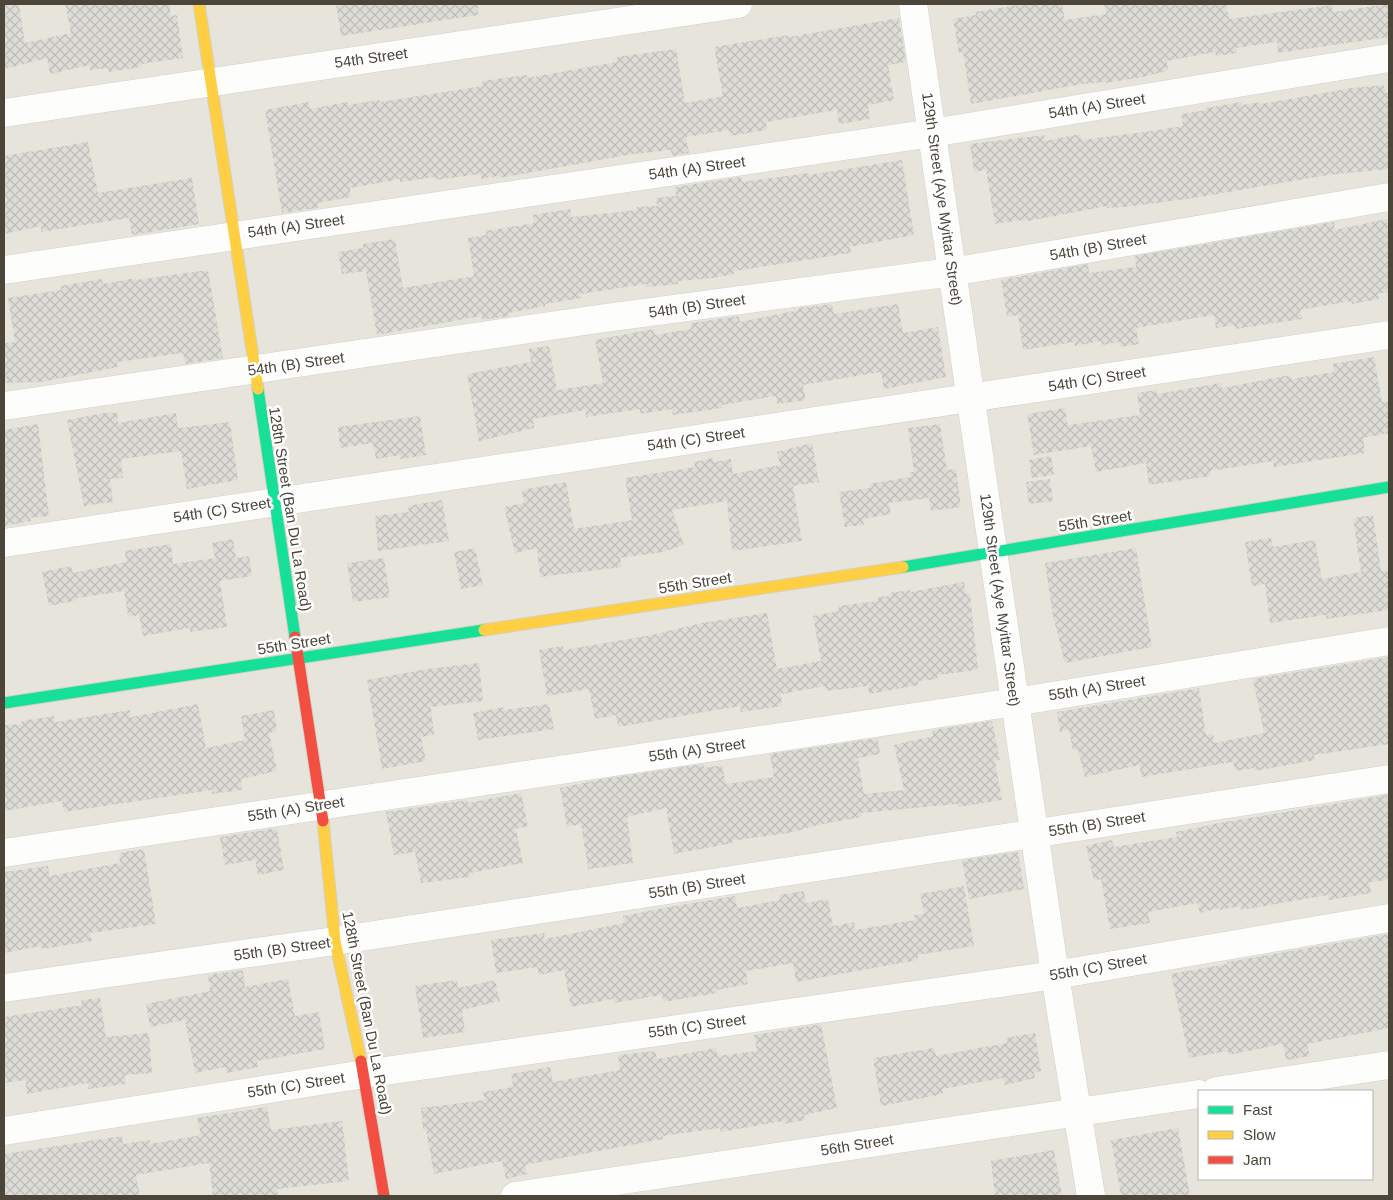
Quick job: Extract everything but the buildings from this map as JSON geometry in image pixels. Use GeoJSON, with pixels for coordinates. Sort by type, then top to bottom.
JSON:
{"type":"FeatureCollection","features":[{"type":"Feature","properties":{"kind":"street","name":"128th Street (Ban Du La Road)"},"geometry":{"type":"LineString","coordinates":[[199,4],[235,236],[253,370],[276,502],[321,806],[336,941],[364,1074],[384,1196]]}},
{"type":"Feature","properties":{"kind":"street","name":"54th Street"},"geometry":{"type":"LineString","coordinates":[[4,113],[738,4]]}},
{"type":"Feature","properties":{"kind":"street","name":"129th Street (Aye Myittar Street)"},"geometry":{"type":"LineString","coordinates":[[912,4],[1055,975],[1091,1196]]}},
{"type":"Feature","properties":{"kind":"street","name":"54th (A) Street"},"geometry":{"type":"LineString","coordinates":[[4,270],[932,133],[1389,58]]}},
{"type":"Feature","properties":{"kind":"street","name":"54th (B) Street"},"geometry":{"type":"LineString","coordinates":[[4,406],[588,321],[952,272],[1389,197]]}},
{"type":"Feature","properties":{"kind":"street","name":"54th (C) Street"},"geometry":{"type":"LineString","coordinates":[[4,543],[1389,335]]}},
{"type":"Feature","properties":{"kind":"street","name":"55th Street"},"geometry":{"type":"LineString","coordinates":[[4,703],[994,553],[1389,487]]}},
{"type":"Feature","properties":{"kind":"street","name":"55th (A) Street"},"geometry":{"type":"LineString","coordinates":[[4,853],[482,780],[1015,702],[1389,641]]}},
{"type":"Feature","properties":{"kind":"street","name":"55th (B) Street"},"geometry":{"type":"LineString","coordinates":[[4,988],[336,941],[1389,779]]}},
{"type":"Feature","properties":{"kind":"street","name":"55th (C) Street"},"geometry":{"type":"LineString","coordinates":[[4,1131],[364,1074],[1055,975],[1389,918]]}},
{"type":"Feature","properties":{"kind":"street"},"geometry":{"type":"LineString","coordinates":[[1223,1090],[1389,1065]]}},
{"type":"Feature","properties":{"kind":"street","name":"56th Street"},"geometry":{"type":"LineString","coordinates":[[515,1196],[1198,1094]]}},
{"type":"Feature","properties":{"kind":"shaded area"},"geometry":{"type":"Polygon","coordinates":[[[4,4],[1389,4],[1389,1196],[4,1196],[4,4]]]}},
{"type":"Feature","properties":{"kind":"traffic: fast"},"geometry":{"type":"LineString","coordinates":[[258,389],[295,637]]}},
{"type":"Feature","properties":{"kind":"traffic: fast"},"geometry":{"type":"LineString","coordinates":[[903,567],[1389,487]]}},
{"type":"Feature","properties":{"kind":"traffic: fast"},"geometry":{"type":"LineString","coordinates":[[4,703],[484,630]]}},
{"type":"Feature","properties":{"kind":"traffic: slow"},"geometry":{"type":"LineString","coordinates":[[199,4],[258,389]]}},
{"type":"Feature","properties":{"kind":"traffic: slow"},"geometry":{"type":"LineString","coordinates":[[484,630],[903,567]]}},
{"type":"Feature","properties":{"kind":"traffic: slow"},"geometry":{"type":"LineString","coordinates":[[323,821],[335,941],[361,1061]]}},
{"type":"Feature","properties":{"kind":"traffic: jam"},"geometry":{"type":"LineString","coordinates":[[295,637],[323,821]]}},
{"type":"Feature","properties":{"kind":"traffic: jam"},"geometry":{"type":"LineString","coordinates":[[361,1061],[384,1196]]}}]}
